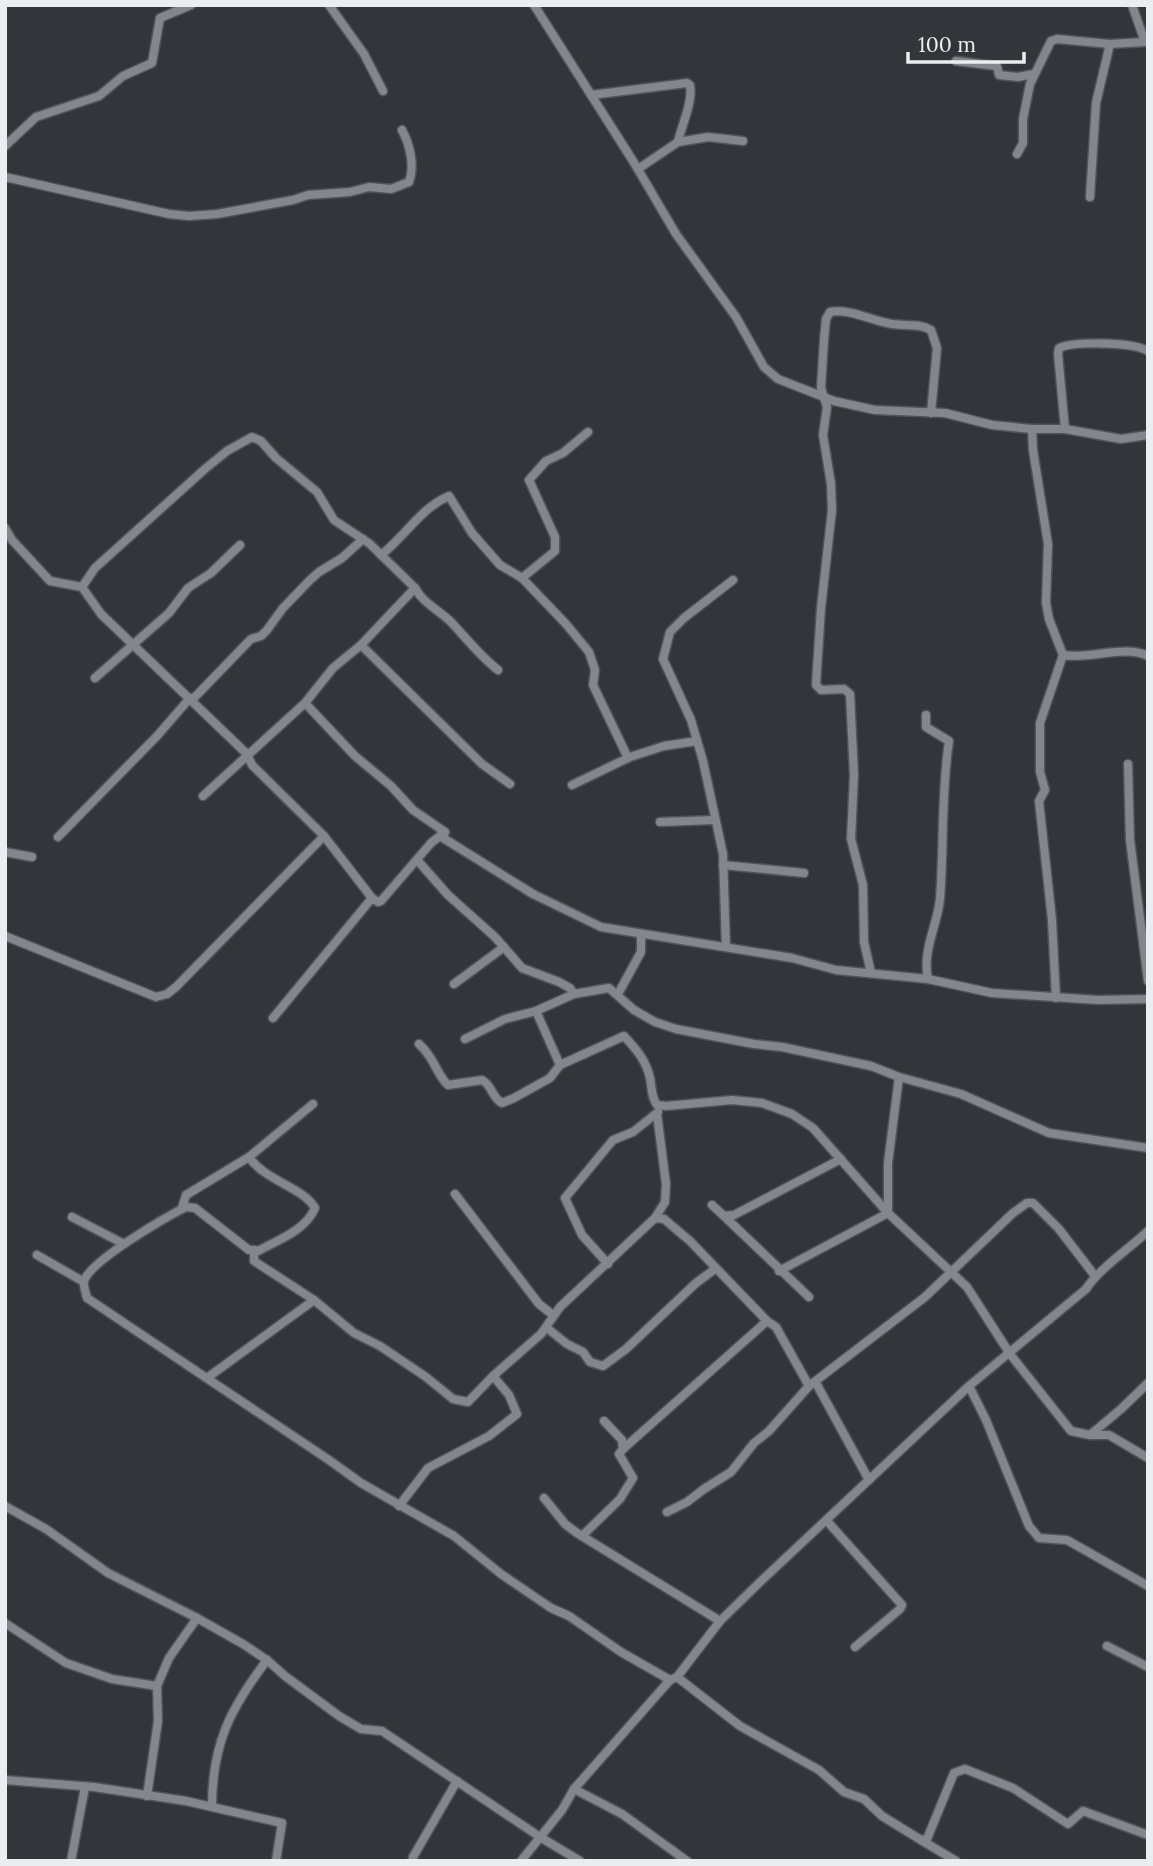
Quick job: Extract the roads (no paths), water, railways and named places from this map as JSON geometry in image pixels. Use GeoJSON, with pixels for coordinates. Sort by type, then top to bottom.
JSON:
{"type":"FeatureCollection","features":[{"type":"Feature","properties":{"kind":"street"},"geometry":{"type":"LineString","coordinates":[[5,146],[36,117],[100,96],[122,76],[152,63],[160,18],[191,5]]}},
{"type":"Feature","properties":{"kind":"street"},"geometry":{"type":"LineString","coordinates":[[329,5],[363,54],[383,90]]}},
{"type":"Feature","properties":{"kind":"street"},"geometry":{"type":"LineString","coordinates":[[534,5],[676,234],[736,317],[764,367],[778,379],[834,401],[875,410],[931,413],[992,425],[1065,429],[1121,439],[1148,435]]}},
{"type":"Feature","properties":{"kind":"street"},"geometry":{"type":"LineString","coordinates":[[1017,153],[1023,143],[1023,119],[1030,84],[1049,44],[1057,39],[1110,44],[1146,42],[1132,5]]}},
{"type":"Feature","properties":{"kind":"street"},"geometry":{"type":"LineString","coordinates":[[1090,197],[1096,103],[1110,44]]}},
{"type":"Feature","properties":{"kind":"street"},"geometry":{"type":"LineString","coordinates":[[956,61],[997,66],[999,75],[1034,74]]}},
{"type":"Feature","properties":{"kind":"street"},"geometry":{"type":"LineString","coordinates":[[591,94],[687,83],[691,87],[691,101],[684,116],[678,142]]}},
{"type":"Feature","properties":{"kind":"street"},"geometry":{"type":"LineString","coordinates":[[5,177],[169,214],[217,214],[308,195],[350,192],[369,187],[400,187],[409,182],[412,175],[412,163],[402,130]]}},
{"type":"Feature","properties":{"kind":"street"},"geometry":{"type":"LineString","coordinates":[[638,169],[678,142],[708,137],[743,141]]}},
{"type":"Feature","properties":{"kind":"street"},"geometry":{"type":"LineString","coordinates":[[871,973],[864,942],[863,885],[851,839],[855,775],[850,694],[844,689],[821,690],[816,685],[832,510],[831,484],[823,435],[827,407],[821,388],[826,319],[830,312],[841,311],[891,324],[919,326],[931,330],[937,348],[931,413]]}},
{"type":"Feature","properties":{"kind":"street"},"geometry":{"type":"LineString","coordinates":[[1065,429],[1059,348],[1069,345],[1125,345],[1148,351]]}},
{"type":"Feature","properties":{"kind":"street"},"geometry":{"type":"LineString","coordinates":[[1032,429],[1048,544],[1046,603],[1049,620],[1063,655],[1040,723],[1040,772],[1045,790],[1039,801],[1053,934],[1056,998]]}},
{"type":"Feature","properties":{"kind":"street"},"geometry":{"type":"LineString","coordinates":[[522,578],[555,551],[555,537],[529,480],[546,461],[563,453],[589,432]]}},
{"type":"Feature","properties":{"kind":"street"},"geometry":{"type":"LineString","coordinates":[[82,587],[95,568],[206,468],[227,450],[252,437],[261,441],[276,458],[317,492],[334,520],[381,555],[415,588],[419,596],[450,622],[472,647],[498,670]]}},
{"type":"Feature","properties":{"kind":"street"},"geometry":{"type":"LineString","coordinates":[[381,555],[396,544],[437,501],[449,496],[472,533],[500,565],[522,578],[589,652],[595,670],[593,685],[628,758]]}},
{"type":"Feature","properties":{"kind":"street"},"geometry":{"type":"LineString","coordinates":[[5,528],[12,540],[50,581],[82,587],[101,614],[247,754],[252,765],[324,836],[372,898],[381,901],[431,843],[445,832]]}},
{"type":"Feature","properties":{"kind":"street"},"geometry":{"type":"LineString","coordinates":[[58,837],[157,736],[190,698],[194,698],[251,639],[261,636],[283,608],[319,572],[339,561],[363,539]]}},
{"type":"Feature","properties":{"kind":"street"},"geometry":{"type":"LineString","coordinates":[[95,678],[169,613],[188,588],[211,573],[240,545]]}},
{"type":"Feature","properties":{"kind":"street"},"geometry":{"type":"LineString","coordinates":[[726,947],[723,854],[703,761],[691,720],[663,659],[670,632],[733,580]]}},
{"type":"Feature","properties":{"kind":"street"},"geometry":{"type":"LineString","coordinates":[[203,796],[305,703],[333,668],[361,645],[415,588]]}},
{"type":"Feature","properties":{"kind":"street"},"geometry":{"type":"LineString","coordinates":[[361,645],[482,764],[510,784]]}},
{"type":"Feature","properties":{"kind":"street"},"geometry":{"type":"LineString","coordinates":[[1063,655],[1082,657],[1131,652],[1148,656]]}},
{"type":"Feature","properties":{"kind":"street"},"geometry":{"type":"LineString","coordinates":[[305,703],[355,756],[391,786],[413,810],[445,832]]}},
{"type":"Feature","properties":{"kind":"street"},"geometry":{"type":"LineString","coordinates":[[926,715],[926,727],[949,741],[945,765],[940,898],[928,942],[928,979]]}},
{"type":"Feature","properties":{"kind":"street"},"geometry":{"type":"LineString","coordinates":[[572,786],[628,758],[664,746],[697,741]]}},
{"type":"Feature","properties":{"kind":"street"},"geometry":{"type":"LineString","coordinates":[[1128,764],[1130,840],[1148,981]]}},
{"type":"Feature","properties":{"kind":"street"},"geometry":{"type":"LineString","coordinates":[[660,822],[714,820]]}},
{"type":"Feature","properties":{"kind":"street"},"geometry":{"type":"LineString","coordinates":[[445,832],[440,836],[533,894],[601,927],[792,958],[836,970],[928,979],[992,993],[1056,998],[1148,999]]}},
{"type":"Feature","properties":{"kind":"street"},"geometry":{"type":"LineString","coordinates":[[5,936],[156,997],[162,996],[176,987],[211,953],[324,836]]}},
{"type":"Feature","properties":{"kind":"street"},"geometry":{"type":"LineString","coordinates":[[5,852],[32,857]]}},
{"type":"Feature","properties":{"kind":"street"},"geometry":{"type":"LineString","coordinates":[[418,861],[448,895],[504,947],[522,968],[559,982],[570,988],[574,994]]}},
{"type":"Feature","properties":{"kind":"street"},"geometry":{"type":"LineString","coordinates":[[723,865],[804,873]]}},
{"type":"Feature","properties":{"kind":"street"},"geometry":{"type":"LineString","coordinates":[[273,1018],[372,898]]}},
{"type":"Feature","properties":{"kind":"street"},"geometry":{"type":"LineString","coordinates":[[618,994],[641,952],[641,935]]}},
{"type":"Feature","properties":{"kind":"street"},"geometry":{"type":"LineString","coordinates":[[454,984],[504,947]]}},
{"type":"Feature","properties":{"kind":"street"},"geometry":{"type":"LineString","coordinates":[[465,1039],[505,1019],[536,1011],[574,994],[609,988],[634,1010],[655,1022],[676,1029],[839,1058],[883,1069],[899,1077],[961,1094],[1049,1133],[1148,1148]]}},
{"type":"Feature","properties":{"kind":"street"},"geometry":{"type":"LineString","coordinates":[[536,1011],[561,1065]]}},
{"type":"Feature","properties":{"kind":"street"},"geometry":{"type":"LineString","coordinates":[[254,1250],[253,1257],[258,1264],[314,1300],[354,1333],[380,1346],[453,1398],[468,1402],[547,1328],[553,1315],[655,1218],[665,1202],[666,1184],[659,1110],[653,1099],[650,1076],[643,1058],[624,1036],[561,1065],[550,1078],[502,1102],[495,1098],[482,1080],[448,1085],[442,1080],[433,1059],[419,1044]]}},
{"type":"Feature","properties":{"kind":"street"},"geometry":{"type":"LineString","coordinates":[[888,1213],[888,1163],[899,1077]]}},
{"type":"Feature","properties":{"kind":"street"},"geometry":{"type":"LineString","coordinates":[[608,1264],[582,1235],[565,1198],[613,1140],[633,1132],[659,1110],[732,1100],[762,1103],[793,1114],[813,1128],[888,1213],[967,1287],[1010,1354],[1072,1431],[1109,1435],[1148,1458]]}},
{"type":"Feature","properties":{"kind":"street"},"geometry":{"type":"LineString","coordinates":[[182,1208],[186,1195],[249,1157],[313,1104]]}},
{"type":"Feature","properties":{"kind":"street"},"geometry":{"type":"LineString","coordinates":[[249,1157],[257,1167],[304,1196],[315,1208],[310,1218],[258,1251],[248,1250],[195,1208],[182,1208],[103,1259],[84,1282],[87,1298],[361,1483],[454,1536],[501,1574],[551,1608],[569,1616],[621,1652],[673,1679],[731,1719],[819,1770],[844,1792],[864,1800],[882,1816],[956,1861]]}},
{"type":"Feature","properties":{"kind":"street"},"geometry":{"type":"LineString","coordinates":[[724,1216],[739,1214],[762,1199],[841,1159]]}},
{"type":"Feature","properties":{"kind":"street"},"geometry":{"type":"LineString","coordinates":[[455,1194],[539,1304],[553,1315]]}},
{"type":"Feature","properties":{"kind":"street"},"geometry":{"type":"LineString","coordinates":[[667,1512],[687,1503],[731,1472],[754,1443],[769,1431],[812,1384],[925,1297],[1013,1213],[1027,1203],[1033,1203],[1059,1229],[1095,1276]]}},
{"type":"Feature","properties":{"kind":"street"},"geometry":{"type":"LineString","coordinates":[[712,1205],[809,1297]]}},
{"type":"Feature","properties":{"kind":"street"},"geometry":{"type":"LineString","coordinates":[[779,1271],[888,1213]]}},
{"type":"Feature","properties":{"kind":"street"},"geometry":{"type":"LineString","coordinates":[[72,1217],[124,1244]]}},
{"type":"Feature","properties":{"kind":"street"},"geometry":{"type":"LineString","coordinates":[[655,1218],[664,1219],[691,1241],[715,1269],[775,1327],[869,1480]]}},
{"type":"Feature","properties":{"kind":"street"},"geometry":{"type":"LineString","coordinates":[[521,1861],[562,1810],[574,1789],[673,1679],[720,1621],[969,1386],[1086,1289],[1095,1276],[1148,1231]]}},
{"type":"Feature","properties":{"kind":"street"},"geometry":{"type":"LineString","coordinates":[[37,1255],[84,1282]]}},
{"type":"Feature","properties":{"kind":"street"},"geometry":{"type":"LineString","coordinates":[[547,1328],[561,1340],[583,1352],[590,1362],[603,1366],[626,1349],[696,1283],[715,1269]]}},
{"type":"Feature","properties":{"kind":"street"},"geometry":{"type":"LineString","coordinates":[[208,1378],[314,1300]]}},
{"type":"Feature","properties":{"kind":"street"},"geometry":{"type":"LineString","coordinates":[[582,1536],[620,1499],[633,1478],[621,1460],[619,1454],[623,1449],[767,1321]]}},
{"type":"Feature","properties":{"kind":"street"},"geometry":{"type":"LineString","coordinates":[[399,1506],[428,1468],[489,1436],[517,1414],[509,1395],[493,1376]]}},
{"type":"Feature","properties":{"kind":"street"},"geometry":{"type":"LineString","coordinates":[[1090,1435],[1148,1383]]}},
{"type":"Feature","properties":{"kind":"street"},"geometry":{"type":"LineString","coordinates":[[969,1386],[986,1420],[1029,1526],[1039,1538],[1067,1540],[1148,1586]]}},
{"type":"Feature","properties":{"kind":"street"},"geometry":{"type":"LineString","coordinates":[[604,1421],[622,1440],[623,1449]]}},
{"type":"Feature","properties":{"kind":"street"},"geometry":{"type":"LineString","coordinates":[[544,1498],[565,1524],[582,1536],[720,1621]]}},
{"type":"Feature","properties":{"kind":"street"},"geometry":{"type":"LineString","coordinates":[[5,1506],[46,1529],[108,1573],[197,1618],[267,1660],[339,1716],[361,1728],[382,1731],[580,1861]]}},
{"type":"Feature","properties":{"kind":"street"},"geometry":{"type":"LineString","coordinates":[[827,1521],[902,1605],[855,1647]]}},
{"type":"Feature","properties":{"kind":"street"},"geometry":{"type":"LineString","coordinates":[[147,1796],[158,1721],[157,1686],[169,1658],[197,1618]]}},
{"type":"Feature","properties":{"kind":"street"},"geometry":{"type":"LineString","coordinates":[[5,1623],[66,1663],[112,1679],[157,1686]]}},
{"type":"Feature","properties":{"kind":"street"},"geometry":{"type":"LineString","coordinates":[[1107,1646],[1148,1667]]}},
{"type":"Feature","properties":{"kind":"street"},"geometry":{"type":"LineString","coordinates":[[212,1807],[215,1767],[226,1722],[267,1660]]}},
{"type":"Feature","properties":{"kind":"street"},"geometry":{"type":"LineString","coordinates":[[921,1840],[928,1839],[954,1773],[965,1769],[1013,1788],[1068,1824],[1083,1811],[1148,1835]]}},
{"type":"Feature","properties":{"kind":"street"},"geometry":{"type":"LineString","coordinates":[[5,1780],[147,1796],[282,1823],[276,1861]]}},
{"type":"Feature","properties":{"kind":"street"},"geometry":{"type":"LineString","coordinates":[[413,1857],[457,1781]]}},
{"type":"Feature","properties":{"kind":"street"},"geometry":{"type":"LineString","coordinates":[[72,1861],[85,1787]]}},
{"type":"Feature","properties":{"kind":"street"},"geometry":{"type":"LineString","coordinates":[[574,1789],[622,1814],[687,1861]]}}]}
